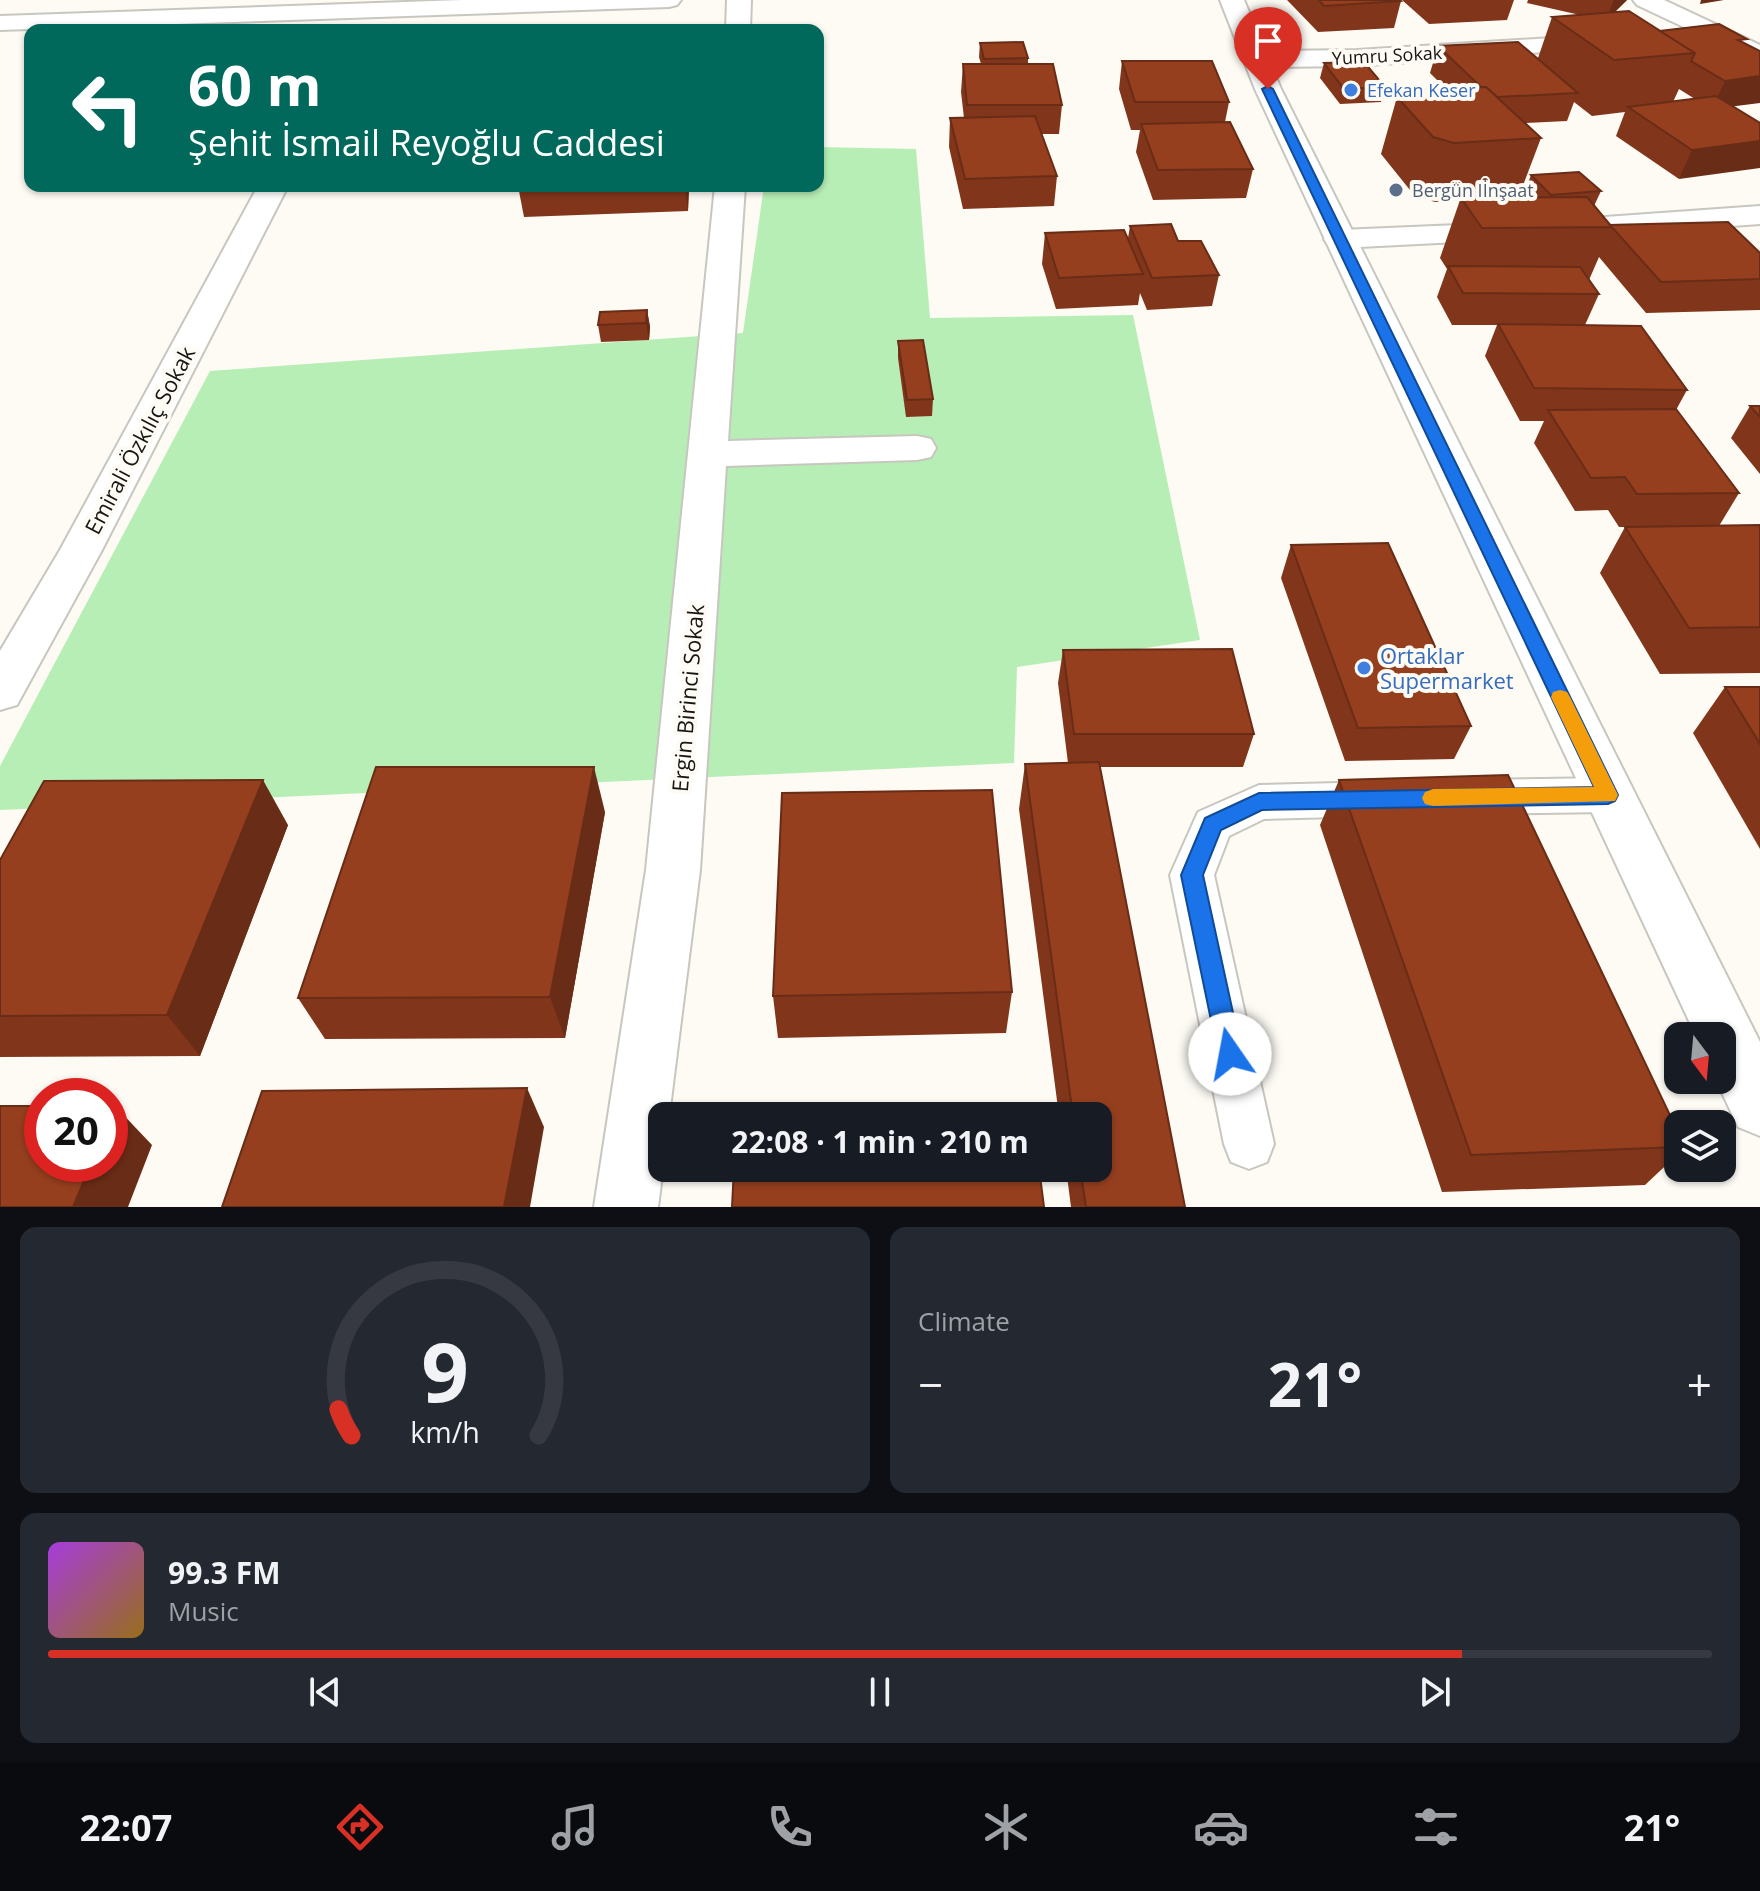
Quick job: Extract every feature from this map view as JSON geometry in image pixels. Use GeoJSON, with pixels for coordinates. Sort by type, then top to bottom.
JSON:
{"type":"FeatureCollection","features":[{"type":"Feature","properties":{"kind":"street"},"geometry":{"type":"LineString","coordinates":[[0,23],[669,0]]}},
{"type":"Feature","properties":{"kind":"street"},"geometry":{"type":"LineString","coordinates":[[738,24],[739,0]]}},
{"type":"Feature","properties":{"kind":"street"},"geometry":{"type":"LineString","coordinates":[[1232,0],[1268,89],[1760,1106]]}},
{"type":"Feature","properties":{"kind":"street"},"geometry":{"type":"LineString","coordinates":[[1645,0],[1760,55]]}},
{"type":"Feature","properties":{"kind":"street"},"geometry":{"type":"LineString","coordinates":[[360,24],[369,9]]}},
{"type":"Feature","properties":{"kind":"street"},"geometry":{"type":"LineString","coordinates":[[1661,35],[1706,30]]}},
{"type":"Feature","properties":{"kind":"street","name":"Yumru Sokak"},"geometry":{"type":"LineString","coordinates":[[1258,59],[1357,58],[1631,39]]}},
{"type":"Feature","properties":{"kind":"street","name":"Emirali Özkılıç Sokak"},"geometry":{"type":"LineString","coordinates":[[0,692],[81,550],[270,192]]}},
{"type":"Feature","properties":{"kind":"street","name":"Ergin Birinci Sokak"},"geometry":{"type":"LineString","coordinates":[[626,1207],[673,870],[730,192]]}},
{"type":"Feature","properties":{"kind":"street"},"geometry":{"type":"LineString","coordinates":[[1340,239],[1753,224]]}},
{"type":"Feature","properties":{"kind":"street"},"geometry":{"type":"LineString","coordinates":[[708,454],[917,448]]}},
{"type":"Feature","properties":{"kind":"lane"},"geometry":{"type":"LineString","coordinates":[[1249,1144],[1192,875],[1213,824],[1259,802],[1608,795]]}},
{"type":"Feature","properties":{"kind":"green space"},"geometry":{"type":"Polygon","coordinates":[[[824,147],[916,149],[930,318],[1133,315],[1200,640],[1017,667],[1014,763],[0,810],[0,766],[210,371],[743,333],[763,192],[824,192],[824,147]]]}},
{"type":"Feature","properties":{"kind":"building"},"geometry":{"type":"Polygon","coordinates":[[[1319,0],[1400,0],[1401,1],[1324,6],[1319,0]]]}},
{"type":"Feature","properties":{"kind":"building"},"geometry":{"type":"Polygon","coordinates":[[[1629,11],[1695,53],[1614,60],[1552,17],[1629,11]]]}},
{"type":"Feature","properties":{"kind":"building"},"geometry":{"type":"Polygon","coordinates":[[[1719,24],[1747,39],[1738,40],[1760,51],[1760,76],[1725,81],[1691,61],[1695,53],[1660,31],[1719,24]]]}},
{"type":"Feature","properties":{"kind":"building"},"geometry":{"type":"Polygon","coordinates":[[[1023,42],[1028,58],[984,59],[980,43],[1023,42]]]}},
{"type":"Feature","properties":{"kind":"building"},"geometry":{"type":"Polygon","coordinates":[[[1518,42],[1578,93],[1497,97],[1486,87],[1481,87],[1438,46],[1518,42]]]}},
{"type":"Feature","properties":{"kind":"building"},"geometry":{"type":"Polygon","coordinates":[[[1122,61],[1212,61],[1229,102],[1135,102],[1122,61]]]}},
{"type":"Feature","properties":{"kind":"building"},"geometry":{"type":"Polygon","coordinates":[[[1364,62],[1385,87],[1344,89],[1324,63],[1364,62]]]}},
{"type":"Feature","properties":{"kind":"building"},"geometry":{"type":"Polygon","coordinates":[[[963,64],[1053,64],[1062,105],[967,105],[963,64]]]}},
{"type":"Feature","properties":{"kind":"building"},"geometry":{"type":"Polygon","coordinates":[[[1486,87],[1541,138],[1454,143],[1433,137],[1397,97],[1409,91],[1486,87]]]}},
{"type":"Feature","properties":{"kind":"building"},"geometry":{"type":"Polygon","coordinates":[[[1716,96],[1760,123],[1760,141],[1692,150],[1628,107],[1716,96]]]}},
{"type":"Feature","properties":{"kind":"building"},"geometry":{"type":"Polygon","coordinates":[[[1035,116],[1057,176],[965,179],[950,118],[1035,116]]]}},
{"type":"Feature","properties":{"kind":"building"},"geometry":{"type":"Polygon","coordinates":[[[1230,122],[1253,169],[1158,170],[1141,124],[1230,122]]]}},
{"type":"Feature","properties":{"kind":"building"},"geometry":{"type":"Polygon","coordinates":[[[1579,172],[1601,191],[1551,195],[1531,175],[1579,172]]]}},
{"type":"Feature","properties":{"kind":"building"},"geometry":{"type":"Polygon","coordinates":[[[1587,197],[1612,227],[1482,228],[1461,198],[1587,197]]]}},
{"type":"Feature","properties":{"kind":"building"},"geometry":{"type":"Polygon","coordinates":[[[1728,222],[1760,253],[1760,279],[1661,282],[1610,225],[1728,222]]]}},
{"type":"Feature","properties":{"kind":"building"},"geometry":{"type":"Polygon","coordinates":[[[1171,224],[1178,241],[1201,241],[1219,275],[1152,278],[1130,226],[1171,224]]]}},
{"type":"Feature","properties":{"kind":"building"},"geometry":{"type":"Polygon","coordinates":[[[1124,230],[1143,274],[1059,278],[1045,233],[1124,230]]]}},
{"type":"Feature","properties":{"kind":"building"},"geometry":{"type":"Polygon","coordinates":[[[1448,266],[1580,267],[1599,294],[1463,293],[1448,266]]]}},
{"type":"Feature","properties":{"kind":"building"},"geometry":{"type":"Polygon","coordinates":[[[647,310],[646,323],[598,325],[600,312],[647,310]]]}},
{"type":"Feature","properties":{"kind":"building"},"geometry":{"type":"Polygon","coordinates":[[[1498,324],[1641,326],[1687,390],[1534,388],[1498,324]]]}},
{"type":"Feature","properties":{"kind":"building"},"geometry":{"type":"Polygon","coordinates":[[[923,340],[933,399],[907,400],[898,341],[923,340]]]}},
{"type":"Feature","properties":{"kind":"building"},"geometry":{"type":"Polygon","coordinates":[[[1750,406],[1760,406],[1760,417],[1750,406]]]}},
{"type":"Feature","properties":{"kind":"building"},"geometry":{"type":"Polygon","coordinates":[[[1676,409],[1739,493],[1637,494],[1625,477],[1591,478],[1548,410],[1676,409]]]}},
{"type":"Feature","properties":{"kind":"building"},"geometry":{"type":"Polygon","coordinates":[[[1760,525],[1760,627],[1689,628],[1625,527],[1760,525]]]}},
{"type":"Feature","properties":{"kind":"building","name":"Ortaklar Supermarket"},"geometry":{"type":"Polygon","coordinates":[[[1388,543],[1471,726],[1358,728],[1291,545],[1388,543]]]}},
{"type":"Feature","properties":{"kind":"building"},"geometry":{"type":"Polygon","coordinates":[[[1232,649],[1254,734],[1074,734],[1063,650],[1232,649]]]}},
{"type":"Feature","properties":{"kind":"building"},"geometry":{"type":"Polygon","coordinates":[[[1725,687],[1760,687],[1760,744],[1725,687]]]}},
{"type":"Feature","properties":{"kind":"building"},"geometry":{"type":"Polygon","coordinates":[[[1099,762],[1185,1207],[1086,1207],[1082,1182],[1112,1182],[1112,1102],[1071,1102],[1025,764],[1099,762]]]}},
{"type":"Feature","properties":{"kind":"building"},"geometry":{"type":"Polygon","coordinates":[[[376,767],[594,767],[550,997],[298,998],[376,767]]]}},
{"type":"Feature","properties":{"kind":"building"},"geometry":{"type":"Polygon","coordinates":[[[1508,775],[1668,1110],[1664,1110],[1664,1148],[1471,1155],[1339,780],[1508,775]]]}},
{"type":"Feature","properties":{"kind":"building"},"geometry":{"type":"Polygon","coordinates":[[[263,780],[167,1015],[0,1016],[0,860],[44,781],[263,780]]]}},
{"type":"Feature","properties":{"kind":"building"},"geometry":{"type":"Polygon","coordinates":[[[992,790],[1012,992],[773,996],[782,793],[992,790]]]}},
{"type":"Feature","properties":{"kind":"building"},"geometry":{"type":"Polygon","coordinates":[[[527,1088],[504,1207],[222,1207],[262,1091],[527,1088]]]}},
{"type":"Feature","properties":{"kind":"building"},"geometry":{"type":"Polygon","coordinates":[[[0,1106],[24,1106],[24,1182],[83,1182],[73,1207],[0,1207],[0,1106]]]}},
{"type":"Feature","properties":{"kind":"building"},"geometry":{"type":"Polygon","coordinates":[[[733,1182],[1041,1182],[1044,1207],[732,1207],[733,1182]]]}},
{"type":"Feature","properties":{"kind":"slow traffic"},"geometry":{"type":"LineString","coordinates":[[1433,798],[1608,795],[1560,697]]}},
{"type":"Feature","properties":{"kind":"place","name":"Efekan Keser"},"geometry":{"type":"Point","coordinates":[1351,90]}},
{"type":"Feature","properties":{"kind":"place","name":"Bergün Iİnşaat"},"geometry":{"type":"Point","coordinates":[1396,190]}},
{"type":"Feature","properties":{"kind":"place","name":"Ortaklar Supermarket"},"geometry":{"type":"Point","coordinates":[1364,668]}},
{"type":"Feature","properties":{"kind":"route"},"geometry":{"type":"LineString","coordinates":[[1230,1054],[1192,875],[1213,824],[1259,802],[1608,795],[1268,89]]}}]}
